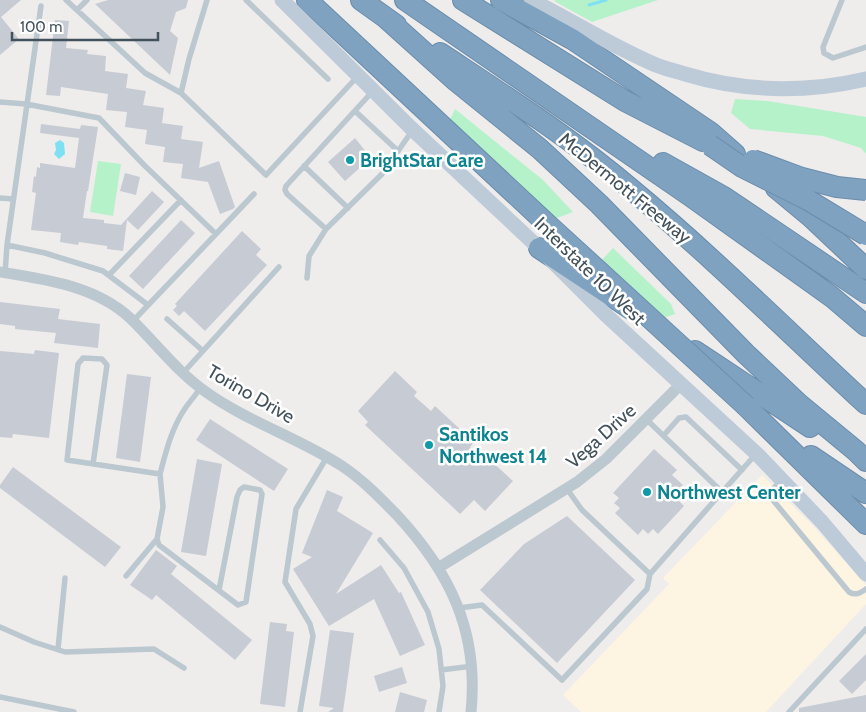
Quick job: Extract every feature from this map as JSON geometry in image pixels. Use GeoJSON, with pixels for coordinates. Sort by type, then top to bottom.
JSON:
{"type":"FeatureCollection","features":[{"type":"Feature","properties":{"kind":"highway"},"geometry":{"type":"LineString","coordinates":[[307,0],[746,406],[866,524]]}},
{"type":"Feature","properties":{"kind":"highway","name":"McDermott Freeway"},"geometry":{"type":"LineString","coordinates":[[361,0],[530,113],[617,178],[728,274],[866,404]]}},
{"type":"Feature","properties":{"kind":"highway","name":"McDermott Freeway"},"geometry":{"type":"LineString","coordinates":[[405,0],[570,112],[832,297],[866,326]]}},
{"type":"Feature","properties":{"kind":"highway"},"geometry":{"type":"LineString","coordinates":[[463,0],[625,101],[710,145],[742,167],[808,200],[866,235]]}},
{"type":"Feature","properties":{"kind":"highway"},"geometry":{"type":"LineString","coordinates":[[501,0],[572,39],[710,132],[811,217],[866,269]]}},
{"type":"Feature","properties":{"kind":"highway"},"geometry":{"type":"LineString","coordinates":[[386,18],[456,81],[540,149],[599,204],[746,354],[799,404],[866,461]]}},
{"type":"Feature","properties":{"kind":"highway"},"geometry":{"type":"LineString","coordinates":[[570,112],[724,196],[866,293]]}},
{"type":"Feature","properties":{"kind":"highway"},"geometry":{"type":"LineString","coordinates":[[710,145],[802,178],[837,187],[866,190]]}},
{"type":"Feature","properties":{"kind":"highway"},"geometry":{"type":"LineString","coordinates":[[539,248],[822,435],[866,469]]}},
{"type":"Feature","properties":{"kind":"highway"},"geometry":{"type":"LineString","coordinates":[[746,406],[823,466],[866,493]]}},
{"type":"Feature","properties":{"kind":"main road","name":"Interstate 10 West"},"geometry":{"type":"LineString","coordinates":[[282,0],[606,315],[757,454],[822,522],[866,574]]}},
{"type":"Feature","properties":{"kind":"main road"},"geometry":{"type":"LineString","coordinates":[[531,0],[658,66],[704,80],[758,88],[793,89],[866,79]]}},
{"type":"Feature","properties":{"kind":"street","name":"Torino Drive"},"geometry":{"type":"LineString","coordinates":[[2,273],[48,280],[67,285],[101,299],[133,321],[200,388],[224,404],[342,466],[375,492],[419,541],[449,584],[467,634],[472,666],[473,692],[471,712]]}},
{"type":"Feature","properties":{"kind":"street","name":"Vega Drive"},"geometry":{"type":"LineString","coordinates":[[438,568],[567,489],[606,459],[681,384]]}},
{"type":"Feature","properties":{"kind":"lane"},"geometry":{"type":"LineString","coordinates":[[66,0],[145,73],[181,94],[266,174],[359,75]]}},
{"type":"Feature","properties":{"kind":"lane"},"geometry":{"type":"LineString","coordinates":[[77,10],[87,0]]}},
{"type":"Feature","properties":{"kind":"lane"},"geometry":{"type":"LineString","coordinates":[[181,94],[189,59],[207,0]]}},
{"type":"Feature","properties":{"kind":"lane"},"geometry":{"type":"LineString","coordinates":[[246,0],[328,79]]}},
{"type":"Feature","properties":{"kind":"lane"},"geometry":{"type":"LineString","coordinates":[[842,0],[824,47],[824,54],[833,58],[866,47]]}},
{"type":"Feature","properties":{"kind":"lane"},"geometry":{"type":"LineString","coordinates":[[2,273],[41,6]]}},
{"type":"Feature","properties":{"kind":"lane"},"geometry":{"type":"LineString","coordinates":[[326,230],[287,194],[286,186],[374,90]]}},
{"type":"Feature","properties":{"kind":"lane"},"geometry":{"type":"LineString","coordinates":[[0,102],[26,104],[99,118],[144,165],[216,234]]}},
{"type":"Feature","properties":{"kind":"lane"},"geometry":{"type":"LineString","coordinates":[[355,111],[398,150]]}},
{"type":"Feature","properties":{"kind":"lane"},"geometry":{"type":"LineString","coordinates":[[307,278],[309,256],[326,230],[382,174],[414,130]]}},
{"type":"Feature","properties":{"kind":"lane"},"geometry":{"type":"LineString","coordinates":[[304,166],[348,208]]}},
{"type":"Feature","properties":{"kind":"lane"},"geometry":{"type":"LineString","coordinates":[[133,321],[254,194]]}},
{"type":"Feature","properties":{"kind":"lane"},"geometry":{"type":"LineString","coordinates":[[0,198],[13,199]]}},
{"type":"Feature","properties":{"kind":"lane"},"geometry":{"type":"LineString","coordinates":[[109,275],[181,200]]}},
{"type":"Feature","properties":{"kind":"lane"},"geometry":{"type":"LineString","coordinates":[[7,245],[45,253],[103,271],[148,305]]}},
{"type":"Feature","properties":{"kind":"lane"},"geometry":{"type":"LineString","coordinates":[[183,373],[279,267]]}},
{"type":"Feature","properties":{"kind":"lane"},"geometry":{"type":"LineString","coordinates":[[167,319],[203,351]]}},
{"type":"Feature","properties":{"kind":"lane"},"geometry":{"type":"LineString","coordinates":[[93,464],[107,365],[102,359],[83,358],[78,364],[67,460],[93,464],[160,474]]}},
{"type":"Feature","properties":{"kind":"lane"},"geometry":{"type":"LineString","coordinates":[[200,388],[186,406],[168,443],[160,474],[163,507],[157,539],[159,545],[238,605],[246,602],[262,494],[260,490],[244,487],[240,490],[237,497],[219,590]]}},
{"type":"Feature","properties":{"kind":"lane"},"geometry":{"type":"LineString","coordinates":[[664,435],[679,418],[686,417],[742,470]]}},
{"type":"Feature","properties":{"kind":"lane"},"geometry":{"type":"LineString","coordinates":[[646,419],[722,492]]}},
{"type":"Feature","properties":{"kind":"lane"},"geometry":{"type":"LineString","coordinates":[[459,608],[482,605],[562,680],[647,589],[650,574],[757,454]]}},
{"type":"Feature","properties":{"kind":"lane"},"geometry":{"type":"LineString","coordinates":[[300,712],[313,636],[310,624],[285,582],[296,509],[326,457]]}},
{"type":"Feature","properties":{"kind":"lane"},"geometry":{"type":"LineString","coordinates":[[782,479],[773,489],[770,496],[772,499],[849,592],[859,594],[866,589]]}},
{"type":"Feature","properties":{"kind":"lane"},"geometry":{"type":"LineString","coordinates":[[567,489],[582,510],[650,574]]}},
{"type":"Feature","properties":{"kind":"lane"},"geometry":{"type":"LineString","coordinates":[[126,576],[157,539]]}},
{"type":"Feature","properties":{"kind":"lane"},"geometry":{"type":"LineString","coordinates":[[380,540],[404,568],[428,612],[439,644],[443,686],[439,712]]}},
{"type":"Feature","properties":{"kind":"lane"},"geometry":{"type":"LineString","coordinates":[[58,649],[66,578]]}},
{"type":"Feature","properties":{"kind":"lane"},"geometry":{"type":"LineString","coordinates":[[0,627],[34,642],[64,652],[154,649],[184,668]]}},
{"type":"Feature","properties":{"kind":"lane"},"geometry":{"type":"LineString","coordinates":[[789,712],[866,629]]}},
{"type":"Feature","properties":{"kind":"lane"},"geometry":{"type":"LineString","coordinates":[[441,670],[472,666]]}},
{"type":"Feature","properties":{"kind":"lane"},"geometry":{"type":"LineString","coordinates":[[0,698],[74,712]]}},
{"type":"Feature","properties":{"kind":"shaded area"},"geometry":{"type":"Polygon","coordinates":[[[762,475],[813,526],[866,585],[866,604],[766,712],[581,712],[563,695],[669,584],[663,578],[762,475]]]}},
{"type":"Feature","properties":{"kind":"green space"},"geometry":{"type":"Polygon","coordinates":[[[658,0],[592,22],[554,1],[658,0]]]}},
{"type":"Feature","properties":{"kind":"green space"},"geometry":{"type":"Polygon","coordinates":[[[735,99],[768,101],[866,117],[866,154],[861,148],[823,136],[750,129],[731,113],[735,99]]]}},
{"type":"Feature","properties":{"kind":"green space"},"geometry":{"type":"Polygon","coordinates":[[[455,109],[543,180],[573,212],[552,220],[447,126],[455,109]]]}},
{"type":"Feature","properties":{"kind":"green space"},"geometry":{"type":"Polygon","coordinates":[[[98,161],[121,164],[113,216],[90,212],[98,161]]]}},
{"type":"Feature","properties":{"kind":"green space"},"geometry":{"type":"Polygon","coordinates":[[[613,248],[671,304],[675,314],[658,320],[600,262],[613,248]]]}},
{"type":"Feature","properties":{"kind":"water"},"geometry":{"type":"Polygon","coordinates":[[[60,140],[64,143],[65,154],[59,159],[54,154],[56,150],[55,143],[60,140]]]}},
{"type":"Feature","properties":{"kind":"building"},"geometry":{"type":"Polygon","coordinates":[[[0,0],[21,0],[1,17],[19,39],[0,55],[0,0]]]}},
{"type":"Feature","properties":{"kind":"building"},"geometry":{"type":"Polygon","coordinates":[[[108,0],[188,0],[186,8],[176,12],[170,31],[178,38],[170,75],[95,4],[108,0]]]}},
{"type":"Feature","properties":{"kind":"building"},"geometry":{"type":"Polygon","coordinates":[[[55,20],[69,21],[66,48],[88,50],[87,54],[106,56],[105,71],[128,74],[126,88],[146,91],[143,105],[164,108],[162,123],[183,126],[181,139],[203,142],[199,168],[219,161],[235,207],[233,209],[220,214],[208,182],[181,178],[183,164],[163,162],[165,147],[145,144],[147,130],[125,127],[127,112],[106,110],[108,94],[61,87],[60,96],[46,95],[55,20]]]}},
{"type":"Feature","properties":{"kind":"building"},"geometry":{"type":"Polygon","coordinates":[[[41,124],[80,129],[81,125],[98,127],[83,218],[104,220],[104,223],[121,225],[152,191],[164,202],[138,230],[127,220],[123,251],[107,249],[107,246],[79,242],[78,245],[60,242],[61,233],[31,230],[36,193],[32,192],[37,167],[40,168],[40,163],[75,168],[79,138],[40,133],[41,124]]]}},
{"type":"Feature","properties":{"kind":"building","name":"BrightStar Care"},"geometry":{"type":"Polygon","coordinates":[[[355,138],[371,158],[345,181],[328,162],[355,138]]]}},
{"type":"Feature","properties":{"kind":"building"},"geometry":{"type":"Polygon","coordinates":[[[125,173],[140,177],[136,195],[120,191],[125,173]]]}},
{"type":"Feature","properties":{"kind":"building"},"geometry":{"type":"Polygon","coordinates":[[[181,220],[195,233],[143,289],[129,276],[181,220]]]}},
{"type":"Feature","properties":{"kind":"building"},"geometry":{"type":"Polygon","coordinates":[[[242,231],[261,249],[256,255],[267,265],[205,331],[184,311],[179,316],[173,310],[177,306],[175,304],[242,231]]]}},
{"type":"Feature","properties":{"kind":"building"},"geometry":{"type":"Polygon","coordinates":[[[0,302],[60,309],[58,319],[100,324],[98,348],[54,343],[56,333],[15,329],[15,326],[0,324],[0,302]]]}},
{"type":"Feature","properties":{"kind":"building"},"geometry":{"type":"Polygon","coordinates":[[[35,350],[59,353],[49,438],[13,434],[12,438],[0,437],[0,351],[34,354],[35,350]]]}},
{"type":"Feature","properties":{"kind":"building","name":"Santikos Northwest 14"},"geometry":{"type":"Polygon","coordinates":[[[395,371],[417,392],[414,396],[431,411],[435,406],[474,442],[470,447],[486,462],[489,459],[513,481],[485,511],[474,500],[460,514],[365,425],[368,422],[358,411],[395,371]]]}},
{"type":"Feature","properties":{"kind":"building"},"geometry":{"type":"Polygon","coordinates":[[[127,374],[151,377],[140,462],[116,458],[127,374]]]}},
{"type":"Feature","properties":{"kind":"building"},"geometry":{"type":"Polygon","coordinates":[[[210,419],[288,469],[274,491],[196,440],[210,419]]]}},
{"type":"Feature","properties":{"kind":"building","name":"Northwest Center"},"geometry":{"type":"Polygon","coordinates":[[[654,449],[677,470],[672,475],[683,485],[678,490],[683,495],[678,500],[684,506],[658,534],[653,529],[648,534],[643,529],[638,535],[615,513],[620,508],[614,503],[619,498],[613,493],[654,449]]]}},
{"type":"Feature","properties":{"kind":"building"},"geometry":{"type":"Polygon","coordinates":[[[197,459],[222,464],[206,556],[181,552],[197,459]]]}},
{"type":"Feature","properties":{"kind":"building"},"geometry":{"type":"Polygon","coordinates":[[[13,467],[121,547],[105,567],[0,488],[0,485],[13,467]]]}},
{"type":"Feature","properties":{"kind":"building"},"geometry":{"type":"Polygon","coordinates":[[[327,490],[343,497],[337,511],[373,533],[336,594],[381,565],[399,593],[401,592],[425,645],[400,656],[374,599],[329,626],[293,569],[312,557],[302,553],[327,490]]]}},
{"type":"Feature","properties":{"kind":"building"},"geometry":{"type":"Polygon","coordinates":[[[567,516],[635,580],[557,663],[480,590],[524,544],[567,516]]]}},
{"type":"Feature","properties":{"kind":"building"},"geometry":{"type":"Polygon","coordinates":[[[156,550],[177,566],[171,574],[252,640],[235,660],[156,595],[152,600],[130,585],[156,550]]]}},
{"type":"Feature","properties":{"kind":"building"},"geometry":{"type":"Polygon","coordinates":[[[270,622],[287,624],[286,631],[294,632],[285,707],[260,704],[270,622]]]}},
{"type":"Feature","properties":{"kind":"building"},"geometry":{"type":"Polygon","coordinates":[[[330,630],[354,633],[343,712],[328,712],[334,708],[319,706],[330,630]]]}},
{"type":"Feature","properties":{"kind":"building"},"geometry":{"type":"Polygon","coordinates":[[[866,654],[866,680],[852,694],[839,681],[866,654]]]}},
{"type":"Feature","properties":{"kind":"building"},"geometry":{"type":"Polygon","coordinates":[[[402,667],[407,683],[379,692],[374,676],[402,667]]]}},
{"type":"Feature","properties":{"kind":"building"},"geometry":{"type":"Polygon","coordinates":[[[400,692],[427,700],[424,712],[395,712],[400,692]]]}},
{"type":"Feature","properties":{"kind":"building"},"geometry":{"type":"Polygon","coordinates":[[[866,695],[866,712],[799,712],[799,708],[866,695]]]}},
{"type":"Feature","properties":{"kind":"waterway"},"geometry":{"type":"LineString","coordinates":[[589,5],[606,0]]}},
{"type":"Feature","properties":{"kind":"place","name":"BrightStar Care"},"geometry":{"type":"Point","coordinates":[350,160]}},
{"type":"Feature","properties":{"kind":"place","name":"Santikos Northwest 14"},"geometry":{"type":"Point","coordinates":[429,445]}},
{"type":"Feature","properties":{"kind":"place","name":"Northwest Center"},"geometry":{"type":"Point","coordinates":[647,492]}}]}
